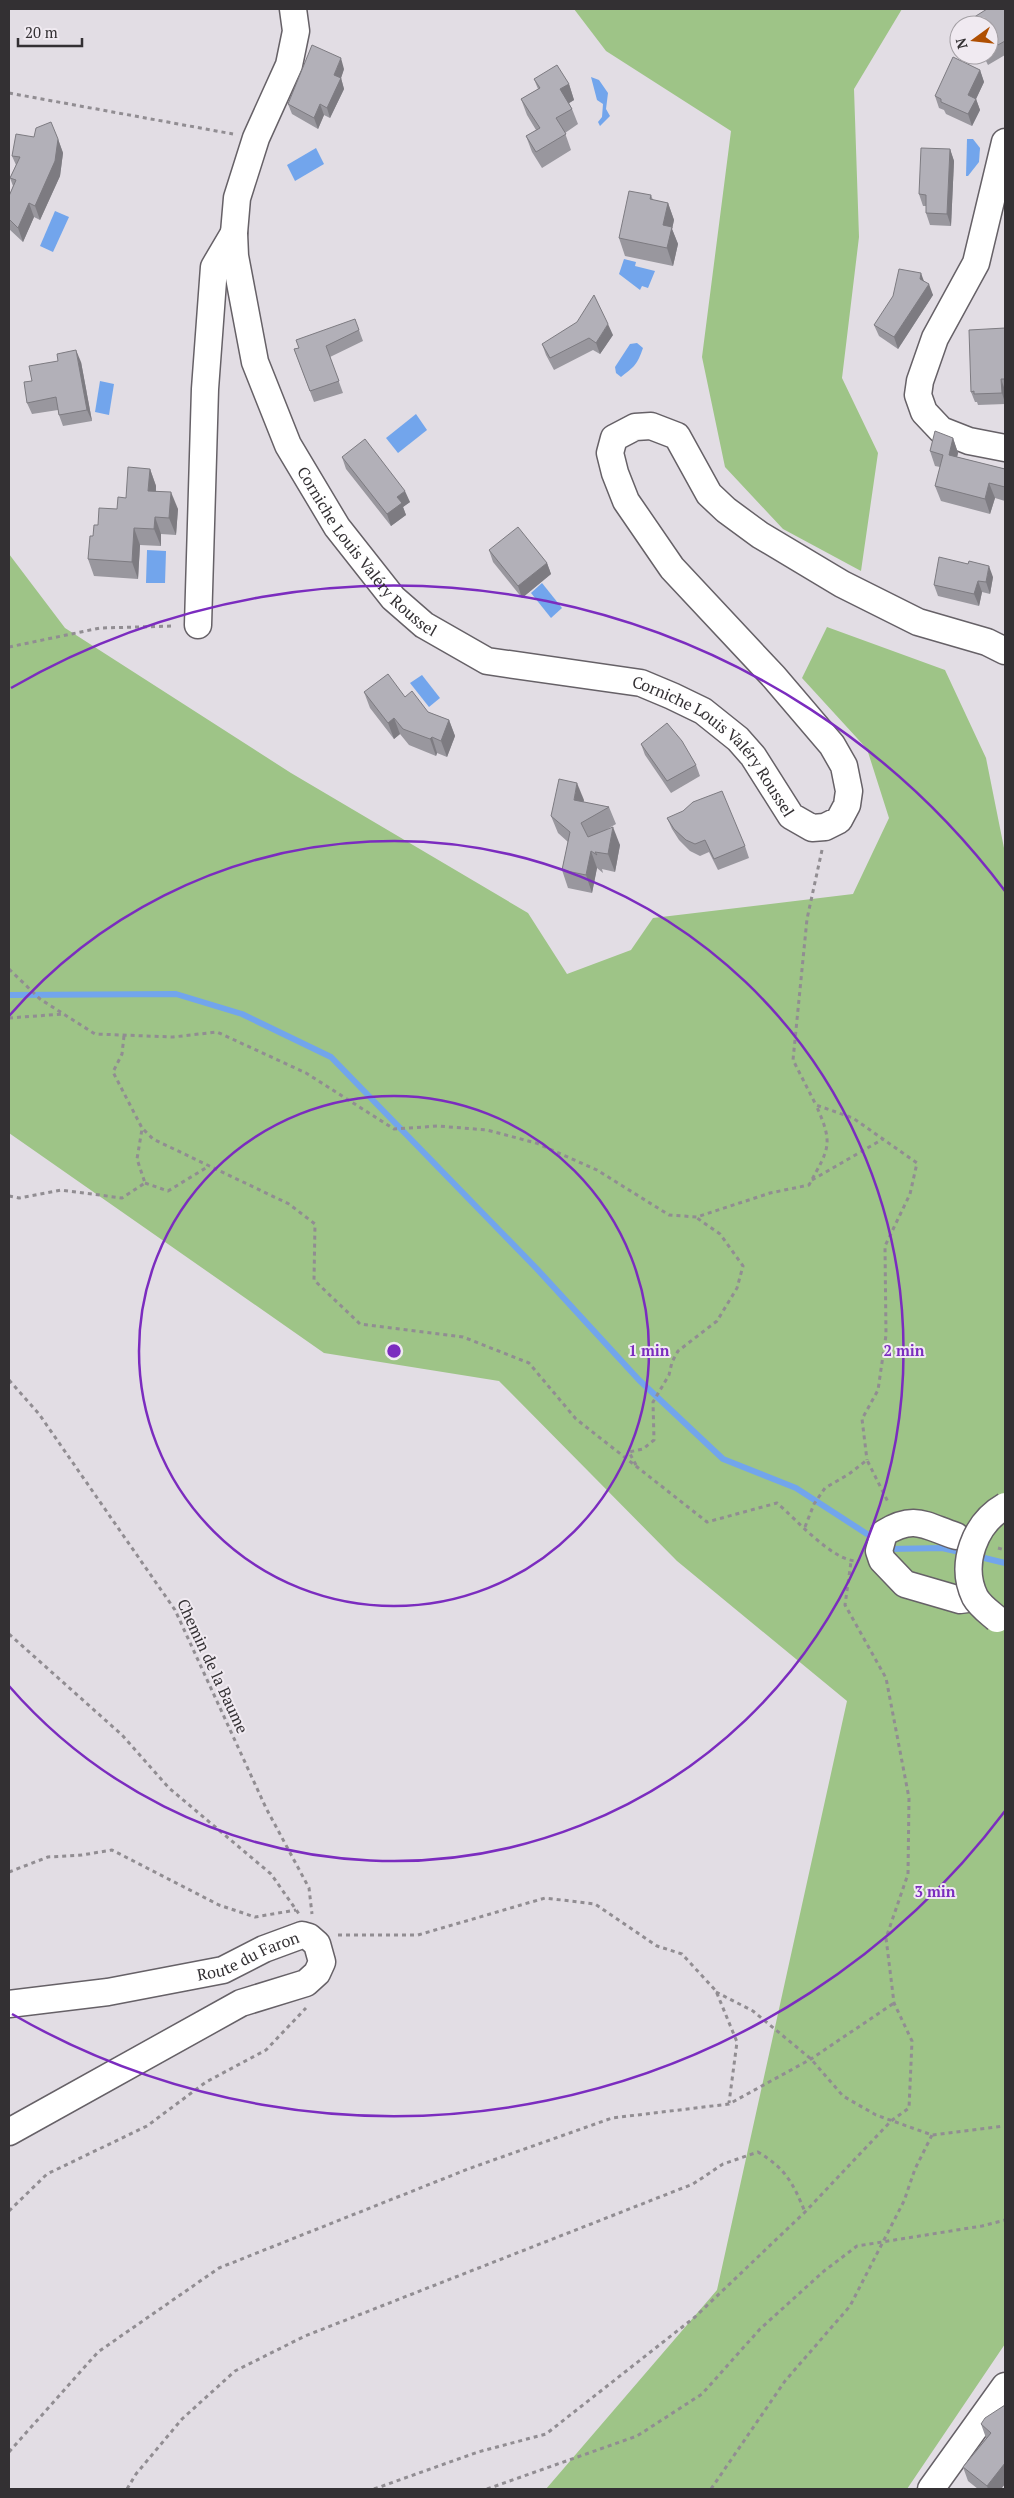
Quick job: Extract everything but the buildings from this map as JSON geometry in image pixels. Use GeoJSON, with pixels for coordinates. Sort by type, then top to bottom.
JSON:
{"type":"FeatureCollection","features":[{"type":"Feature","properties":{"kind":"street","name":"Corniche Louis Valéry Roussel"},"geometry":{"type":"LineString","coordinates":[[293,9],[296,31],[289,65],[256,138],[237,198],[234,233],[242,297],[255,362],[288,445],[337,527],[392,598],[424,625],[487,661],[641,683],[702,710],[720,722],[753,756],[791,816],[812,828],[824,827]]}},
{"type":"Feature","properties":{"kind":"street"},"geometry":{"type":"LineString","coordinates":[[1005,142],[976,263],[935,338],[920,380],[918,395],[924,412],[940,430],[969,441],[1005,448]]}},
{"type":"Feature","properties":{"kind":"street"},"geometry":{"type":"LineString","coordinates":[[198,625],[206,390],[214,267],[234,233]]}},
{"type":"Feature","properties":{"kind":"street"},"geometry":{"type":"LineString","coordinates":[[824,827],[839,820],[847,805],[849,791],[844,766],[832,745],[774,676],[672,568],[626,501],[610,452],[614,438],[635,427],[651,426],[677,436],[709,494],[726,510],[760,535],[842,584],[918,622],[987,642],[1005,651]]}},
{"type":"Feature","properties":{"kind":"street"},"geometry":{"type":"LineString","coordinates":[[1001,1621],[975,1598],[970,1576],[974,1538],[983,1524],[996,1511],[1005,1506]]}},
{"type":"Feature","properties":{"kind":"street"},"geometry":{"type":"LineString","coordinates":[[956,1536],[924,1524],[907,1522],[897,1525],[884,1533],[879,1551],[882,1560],[905,1584],[960,1600],[975,1598]]}},
{"type":"Feature","properties":{"kind":"street","name":"Route du Faron"},"geometry":{"type":"LineString","coordinates":[[9,2004],[108,1992],[223,1970],[264,1948],[306,1931],[322,1962],[318,1973],[306,1983],[241,2003],[140,2061],[9,2132]]}},
{"type":"Feature","properties":{"kind":"street"},"geometry":{"type":"LineString","coordinates":[[931,2489],[1005,2386]]}},
{"type":"Feature","properties":{"kind":"path"},"geometry":{"type":"LineString","coordinates":[[9,93],[256,138]]}},
{"type":"Feature","properties":{"kind":"path"},"geometry":{"type":"LineString","coordinates":[[9,647],[100,628],[198,625]]}},
{"type":"Feature","properties":{"kind":"path"},"geometry":{"type":"LineString","coordinates":[[9,969],[40,999],[95,1034],[173,1037],[217,1032],[306,1073],[394,1129],[438,1126],[487,1130],[536,1143],[597,1170],[669,1215],[697,1217],[770,1193],[809,1185],[825,1156],[828,1132],[793,1060],[807,919],[823,846],[824,827]]}},
{"type":"Feature","properties":{"kind":"path"},"geometry":{"type":"LineString","coordinates":[[9,1018],[64,1014]]}},
{"type":"Feature","properties":{"kind":"path"},"geometry":{"type":"LineString","coordinates":[[124,1036],[122,1054],[114,1072],[142,1128],[153,1139],[289,1204],[315,1224],[314,1280],[360,1324],[463,1337],[529,1362],[576,1419],[707,1522],[777,1502],[804,1526],[818,1543],[851,1562],[882,1560]]}},
{"type":"Feature","properties":{"kind":"path"},"geometry":{"type":"LineString","coordinates":[[816,1105],[853,1118],[917,1163],[910,1194],[885,1246],[886,1335],[878,1390],[862,1419],[867,1460],[897,1525]]}},
{"type":"Feature","properties":{"kind":"path"},"geometry":{"type":"LineString","coordinates":[[142,1128],[137,1159],[145,1183]]}},
{"type":"Feature","properties":{"kind":"path"},"geometry":{"type":"LineString","coordinates":[[811,1180],[883,1140]]}},
{"type":"Feature","properties":{"kind":"path"},"geometry":{"type":"LineString","coordinates":[[145,1183],[168,1191],[210,1166]]}},
{"type":"Feature","properties":{"kind":"path"},"geometry":{"type":"LineString","coordinates":[[9,1196],[19,1198],[61,1190],[122,1198],[145,1183]]}},
{"type":"Feature","properties":{"kind":"path"},"geometry":{"type":"LineString","coordinates":[[636,1466],[629,1452],[643,1449],[654,1440],[653,1402],[669,1375],[672,1362],[678,1351],[717,1321],[737,1288],[743,1266],[720,1234],[697,1217]]}},
{"type":"Feature","properties":{"kind":"path","name":"Chemin de la Baume"},"geometry":{"type":"LineString","coordinates":[[9,1380],[39,1414],[175,1610],[266,1808],[309,1888],[312,1914],[306,1931]]}},
{"type":"Feature","properties":{"kind":"path"},"geometry":{"type":"LineString","coordinates":[[804,1526],[814,1504],[825,1488],[849,1474],[867,1460]]}},
{"type":"Feature","properties":{"kind":"path"},"geometry":{"type":"LineString","coordinates":[[374,2489],[478,2452],[546,2434],[695,2317],[805,2212],[891,2121],[908,2108],[912,2041],[894,2003],[886,1938],[908,1874],[909,1798],[886,1678],[845,1605],[851,1562]]}},
{"type":"Feature","properties":{"kind":"path"},"geometry":{"type":"LineString","coordinates":[[9,1634],[122,1735],[169,1788],[271,1874],[306,1931]]}},
{"type":"Feature","properties":{"kind":"path"},"geometry":{"type":"LineString","coordinates":[[9,1872],[48,1857],[82,1855],[112,1850],[219,1905],[255,1917],[328,1935],[418,1935],[544,1898],[595,1904],[657,1946],[682,1954],[716,1991],[753,2011],[811,2059],[843,2096],[876,2116],[932,2135],[1005,2126]]}},
{"type":"Feature","properties":{"kind":"path"},"geometry":{"type":"LineString","coordinates":[[716,1991],[737,2042],[729,2104]]}},
{"type":"Feature","properties":{"kind":"path"},"geometry":{"type":"LineString","coordinates":[[9,2452],[98,2352],[219,2268],[468,2169],[612,2118],[729,2104],[811,2059],[894,2003]]}},
{"type":"Feature","properties":{"kind":"path"},"geometry":{"type":"LineString","coordinates":[[9,2211],[48,2174],[147,2126],[206,2082],[266,2050],[308,2006]]}},
{"type":"Feature","properties":{"kind":"path"},"geometry":{"type":"LineString","coordinates":[[711,2489],[785,2381],[850,2306],[904,2201],[915,2169],[932,2135]]}},
{"type":"Feature","properties":{"kind":"path"},"geometry":{"type":"LineString","coordinates":[[127,2489],[136,2474],[182,2419],[235,2371],[305,2336],[693,2184],[723,2164],[758,2152],[774,2162],[792,2180],[805,2212]]}},
{"type":"Feature","properties":{"kind":"path"},"geometry":{"type":"LineString","coordinates":[[487,2489],[636,2436],[702,2394],[760,2329],[824,2271],[857,2246],[982,2226],[1005,2220]]}},
{"type":"Feature","properties":{"kind":"green space"},"geometry":{"type":"Polygon","coordinates":[[[574,9],[902,9],[854,89],[859,237],[842,378],[878,453],[861,571],[783,529],[725,467],[702,357],[731,131],[606,51],[574,9]]]}},
{"type":"Feature","properties":{"kind":"green space"},"geometry":{"type":"Polygon","coordinates":[[[9,554],[65,628],[291,773],[528,913],[567,974],[631,950],[653,918],[853,894],[889,818],[867,749],[802,678],[827,627],[945,670],[986,758],[1005,853],[1005,2344],[907,2489],[546,2489],[717,2290],[847,1701],[677,1561],[499,1381],[324,1353],[9,1133],[9,554]]]}},
{"type":"Feature","properties":{"kind":"water"},"geometry":{"type":"Polygon","coordinates":[[[591,77],[599,80],[608,93],[606,109],[610,116],[600,126],[598,122],[602,117],[603,104],[597,100],[591,77]]]}},
{"type":"Feature","properties":{"kind":"water"},"geometry":{"type":"Polygon","coordinates":[[[967,139],[973,139],[980,148],[979,162],[966,176],[967,139]]]}},
{"type":"Feature","properties":{"kind":"water"},"geometry":{"type":"Polygon","coordinates":[[[316,148],[324,164],[295,181],[287,165],[316,148]]]}},
{"type":"Feature","properties":{"kind":"water"},"geometry":{"type":"Polygon","coordinates":[[[55,211],[69,217],[53,252],[40,246],[55,211]]]}},
{"type":"Feature","properties":{"kind":"water"},"geometry":{"type":"Polygon","coordinates":[[[624,259],[636,262],[635,266],[655,271],[648,288],[642,286],[640,290],[619,274],[624,259]]]}},
{"type":"Feature","properties":{"kind":"water"},"geometry":{"type":"Polygon","coordinates":[[[637,343],[643,348],[639,358],[633,367],[621,377],[616,373],[615,367],[630,344],[637,343]]]}},
{"type":"Feature","properties":{"kind":"water"},"geometry":{"type":"Polygon","coordinates":[[[100,381],[114,384],[109,415],[95,412],[100,381]]]}},
{"type":"Feature","properties":{"kind":"water"},"geometry":{"type":"Polygon","coordinates":[[[416,414],[427,430],[398,453],[386,438],[416,414]]]}},
{"type":"Feature","properties":{"kind":"water"},"geometry":{"type":"Polygon","coordinates":[[[147,550],[166,551],[165,583],[146,583],[147,550]]]}},
{"type":"Feature","properties":{"kind":"water"},"geometry":{"type":"Polygon","coordinates":[[[542,583],[562,608],[551,618],[531,593],[542,583]]]}},
{"type":"Feature","properties":{"kind":"water"},"geometry":{"type":"Polygon","coordinates":[[[422,675],[440,698],[429,707],[410,683],[422,675]]]}},
{"type":"Feature","properties":{"kind":"waterway"},"geometry":{"type":"LineString","coordinates":[[9,995],[176,994],[242,1014],[331,1057],[537,1269],[639,1380],[723,1459],[796,1488],[867,1534]]}},
{"type":"Feature","properties":{"kind":"waterway"},"geometry":{"type":"LineString","coordinates":[[889,1549],[942,1548],[964,1553]]}},
{"type":"Feature","properties":{"kind":"waterway"},"geometry":{"type":"LineString","coordinates":[[976,1556],[1005,1563]]}}]}
